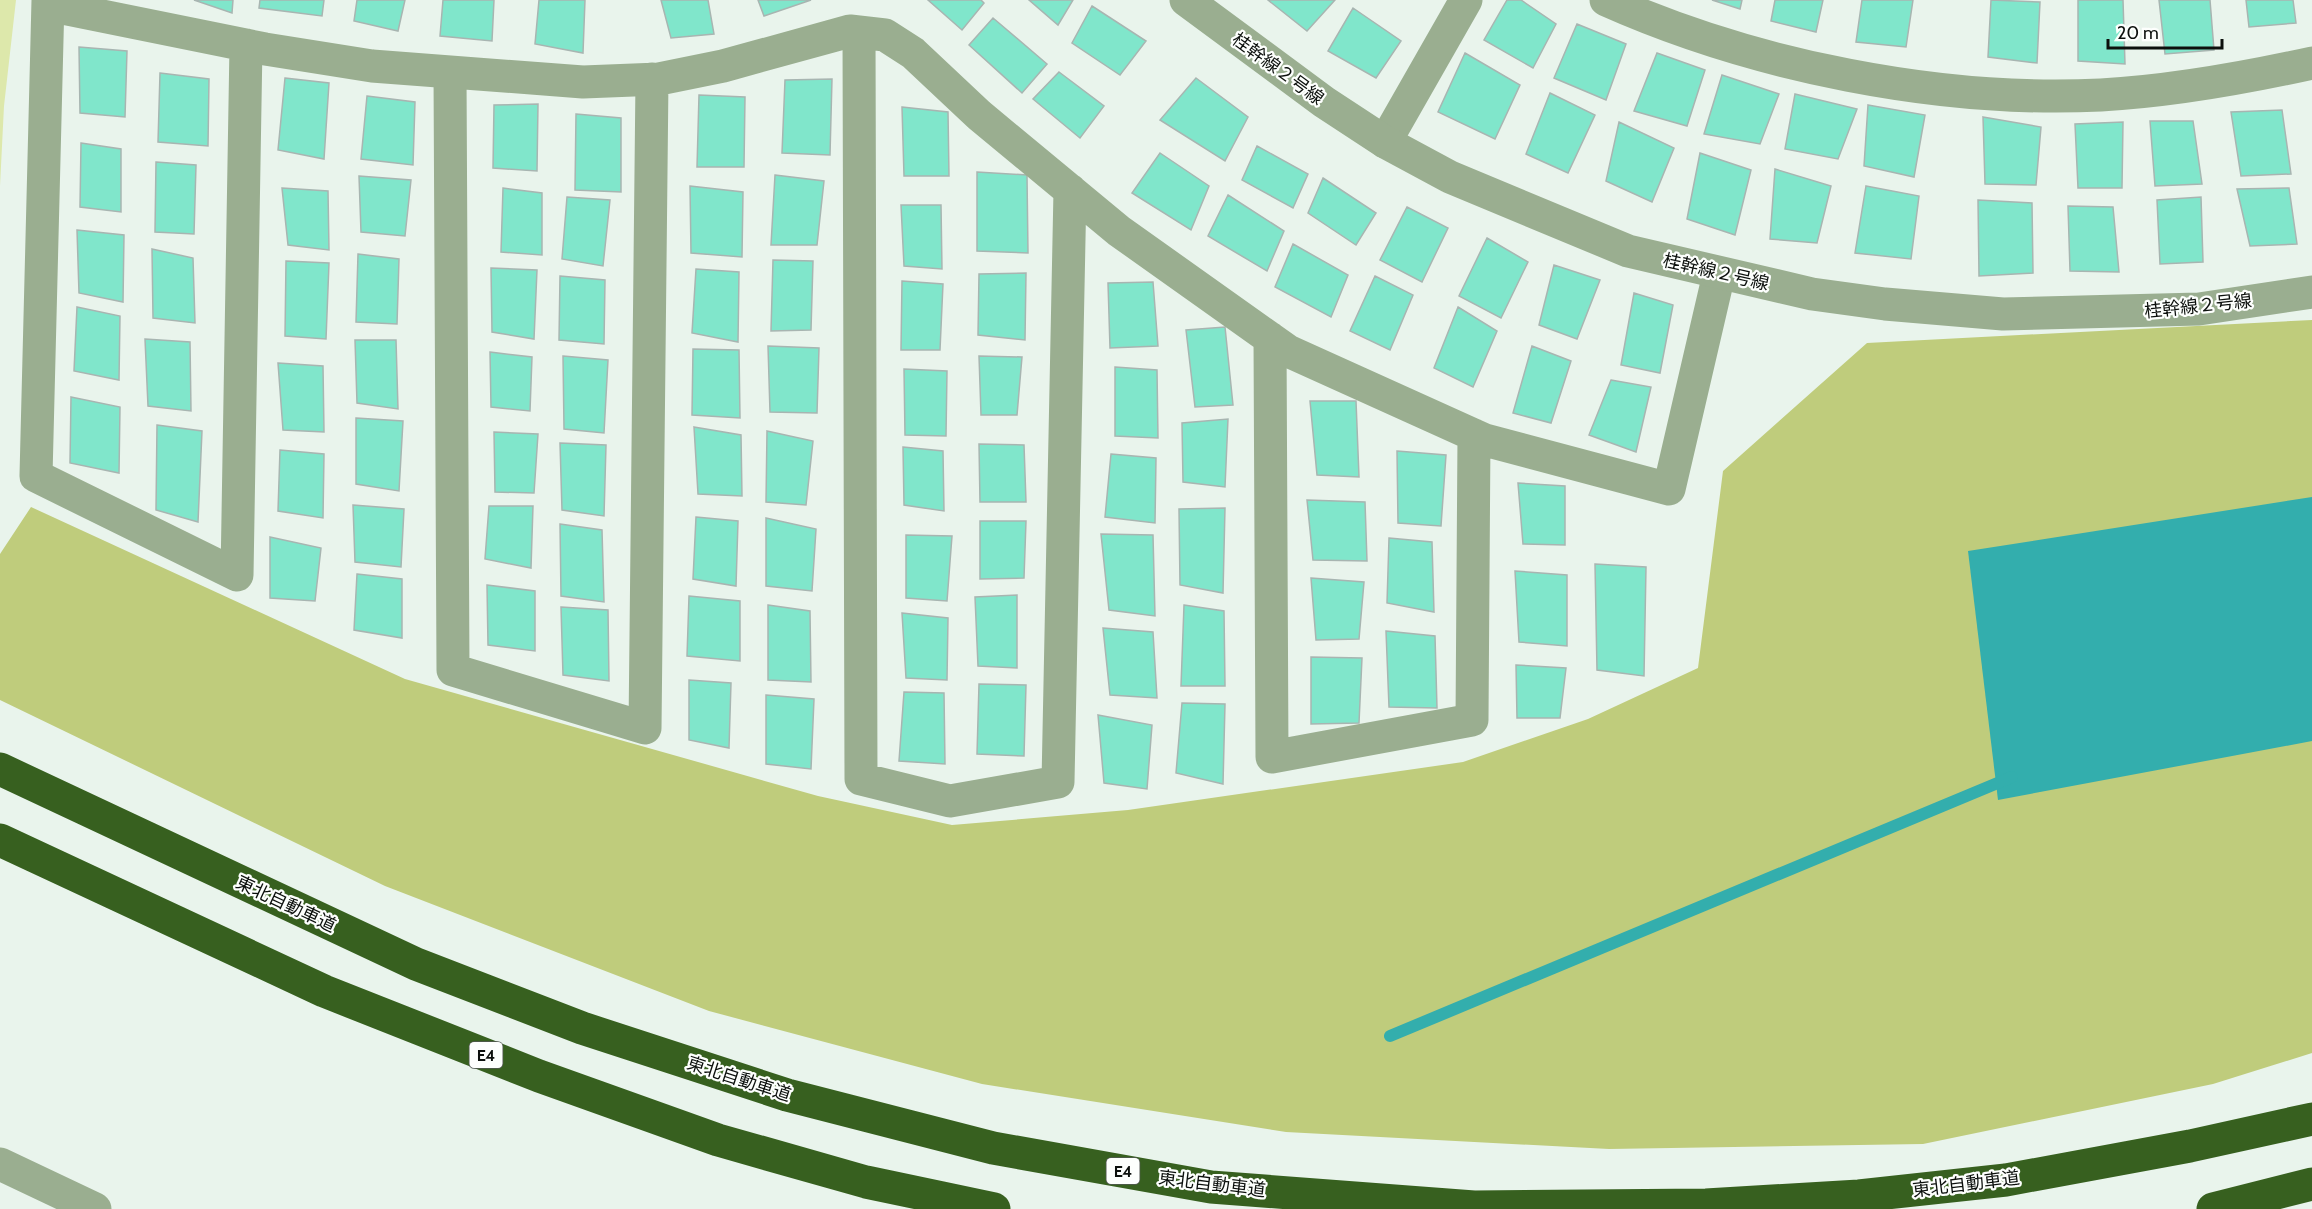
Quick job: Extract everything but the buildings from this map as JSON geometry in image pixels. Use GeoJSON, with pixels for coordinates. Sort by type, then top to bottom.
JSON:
{"type":"FeatureCollection","features":[{"type":"Feature","properties":{"kind":"highway","name":"東北自動車道"},"geometry":{"type":"LineString","coordinates":[[0,769],[416,964],[582,1028],[787,1095],[982,1145],[1211,1187],[1474,1208],[1706,1205],[1859,1196],[2006,1180],[2190,1146],[2312,1119]]}},
{"type":"Feature","properties":{"kind":"highway","name":"E4"},"geometry":{"type":"LineString","coordinates":[[0,840],[324,991],[539,1076],[718,1140],[866,1182],[994,1209]]}},
{"type":"Feature","properties":{"kind":"highway"},"geometry":{"type":"LineString","coordinates":[[2213,1209],[2312,1184]]}},
{"type":"Feature","properties":{"kind":"street","name":"桂幹線２号線"},"geometry":{"type":"LineString","coordinates":[[1186,0],[1324,102],[1385,142],[1450,177],[1553,222],[1628,251],[1812,294],[1885,304],[2003,314],[2199,309],[2312,292]]}},
{"type":"Feature","properties":{"kind":"street"},"geometry":{"type":"LineString","coordinates":[[1385,142],[1466,0]]}},
{"type":"Feature","properties":{"kind":"street"},"geometry":{"type":"LineString","coordinates":[[1606,0],[1679,29],[1820,72],[1961,91],[2102,95],[2192,84],[2312,63]]}},
{"type":"Feature","properties":{"kind":"street"},"geometry":{"type":"LineString","coordinates":[[246,45],[237,575],[36,476],[48,2],[246,45],[372,66],[584,82],[652,79],[723,66],[850,31],[885,35],[913,53],[979,115],[1119,231],[1288,351],[1474,435],[1575,466],[1669,489],[1719,274]]}},
{"type":"Feature","properties":{"kind":"street"},"geometry":{"type":"LineString","coordinates":[[859,32],[861,780],[950,801],[1058,782],[1070,190]]}},
{"type":"Feature","properties":{"kind":"street"},"geometry":{"type":"LineString","coordinates":[[450,72],[453,670],[645,728],[652,79]]}},
{"type":"Feature","properties":{"kind":"street"},"geometry":{"type":"LineString","coordinates":[[1270,338],[1272,757],[1473,720],[1474,435]]}},
{"type":"Feature","properties":{"kind":"street"},"geometry":{"type":"LineString","coordinates":[[0,1164],[95,1209]]}},
{"type":"Feature","properties":{"kind":"green space"},"geometry":{"type":"Polygon","coordinates":[[[0,0],[16,0],[4,106],[0,186],[0,0]]]}},
{"type":"Feature","properties":{"kind":"green space"},"geometry":{"type":"Polygon","coordinates":[[[2312,320],[2312,1053],[2213,1084],[1923,1144],[1609,1149],[1286,1132],[982,1084],[709,1011],[385,886],[0,700],[0,554],[31,507],[405,679],[818,796],[952,825],[1128,810],[1463,762],[1588,719],[1698,668],[1723,471],[1867,343],[2312,320]]]}},
{"type":"Feature","properties":{"kind":"water"},"geometry":{"type":"Polygon","coordinates":[[[2312,497],[2312,741],[1998,800],[1968,551],[2312,497]]]}},
{"type":"Feature","properties":{"kind":"waterway"},"geometry":{"type":"LineString","coordinates":[[1390,1036],[2012,777]]}}]}
